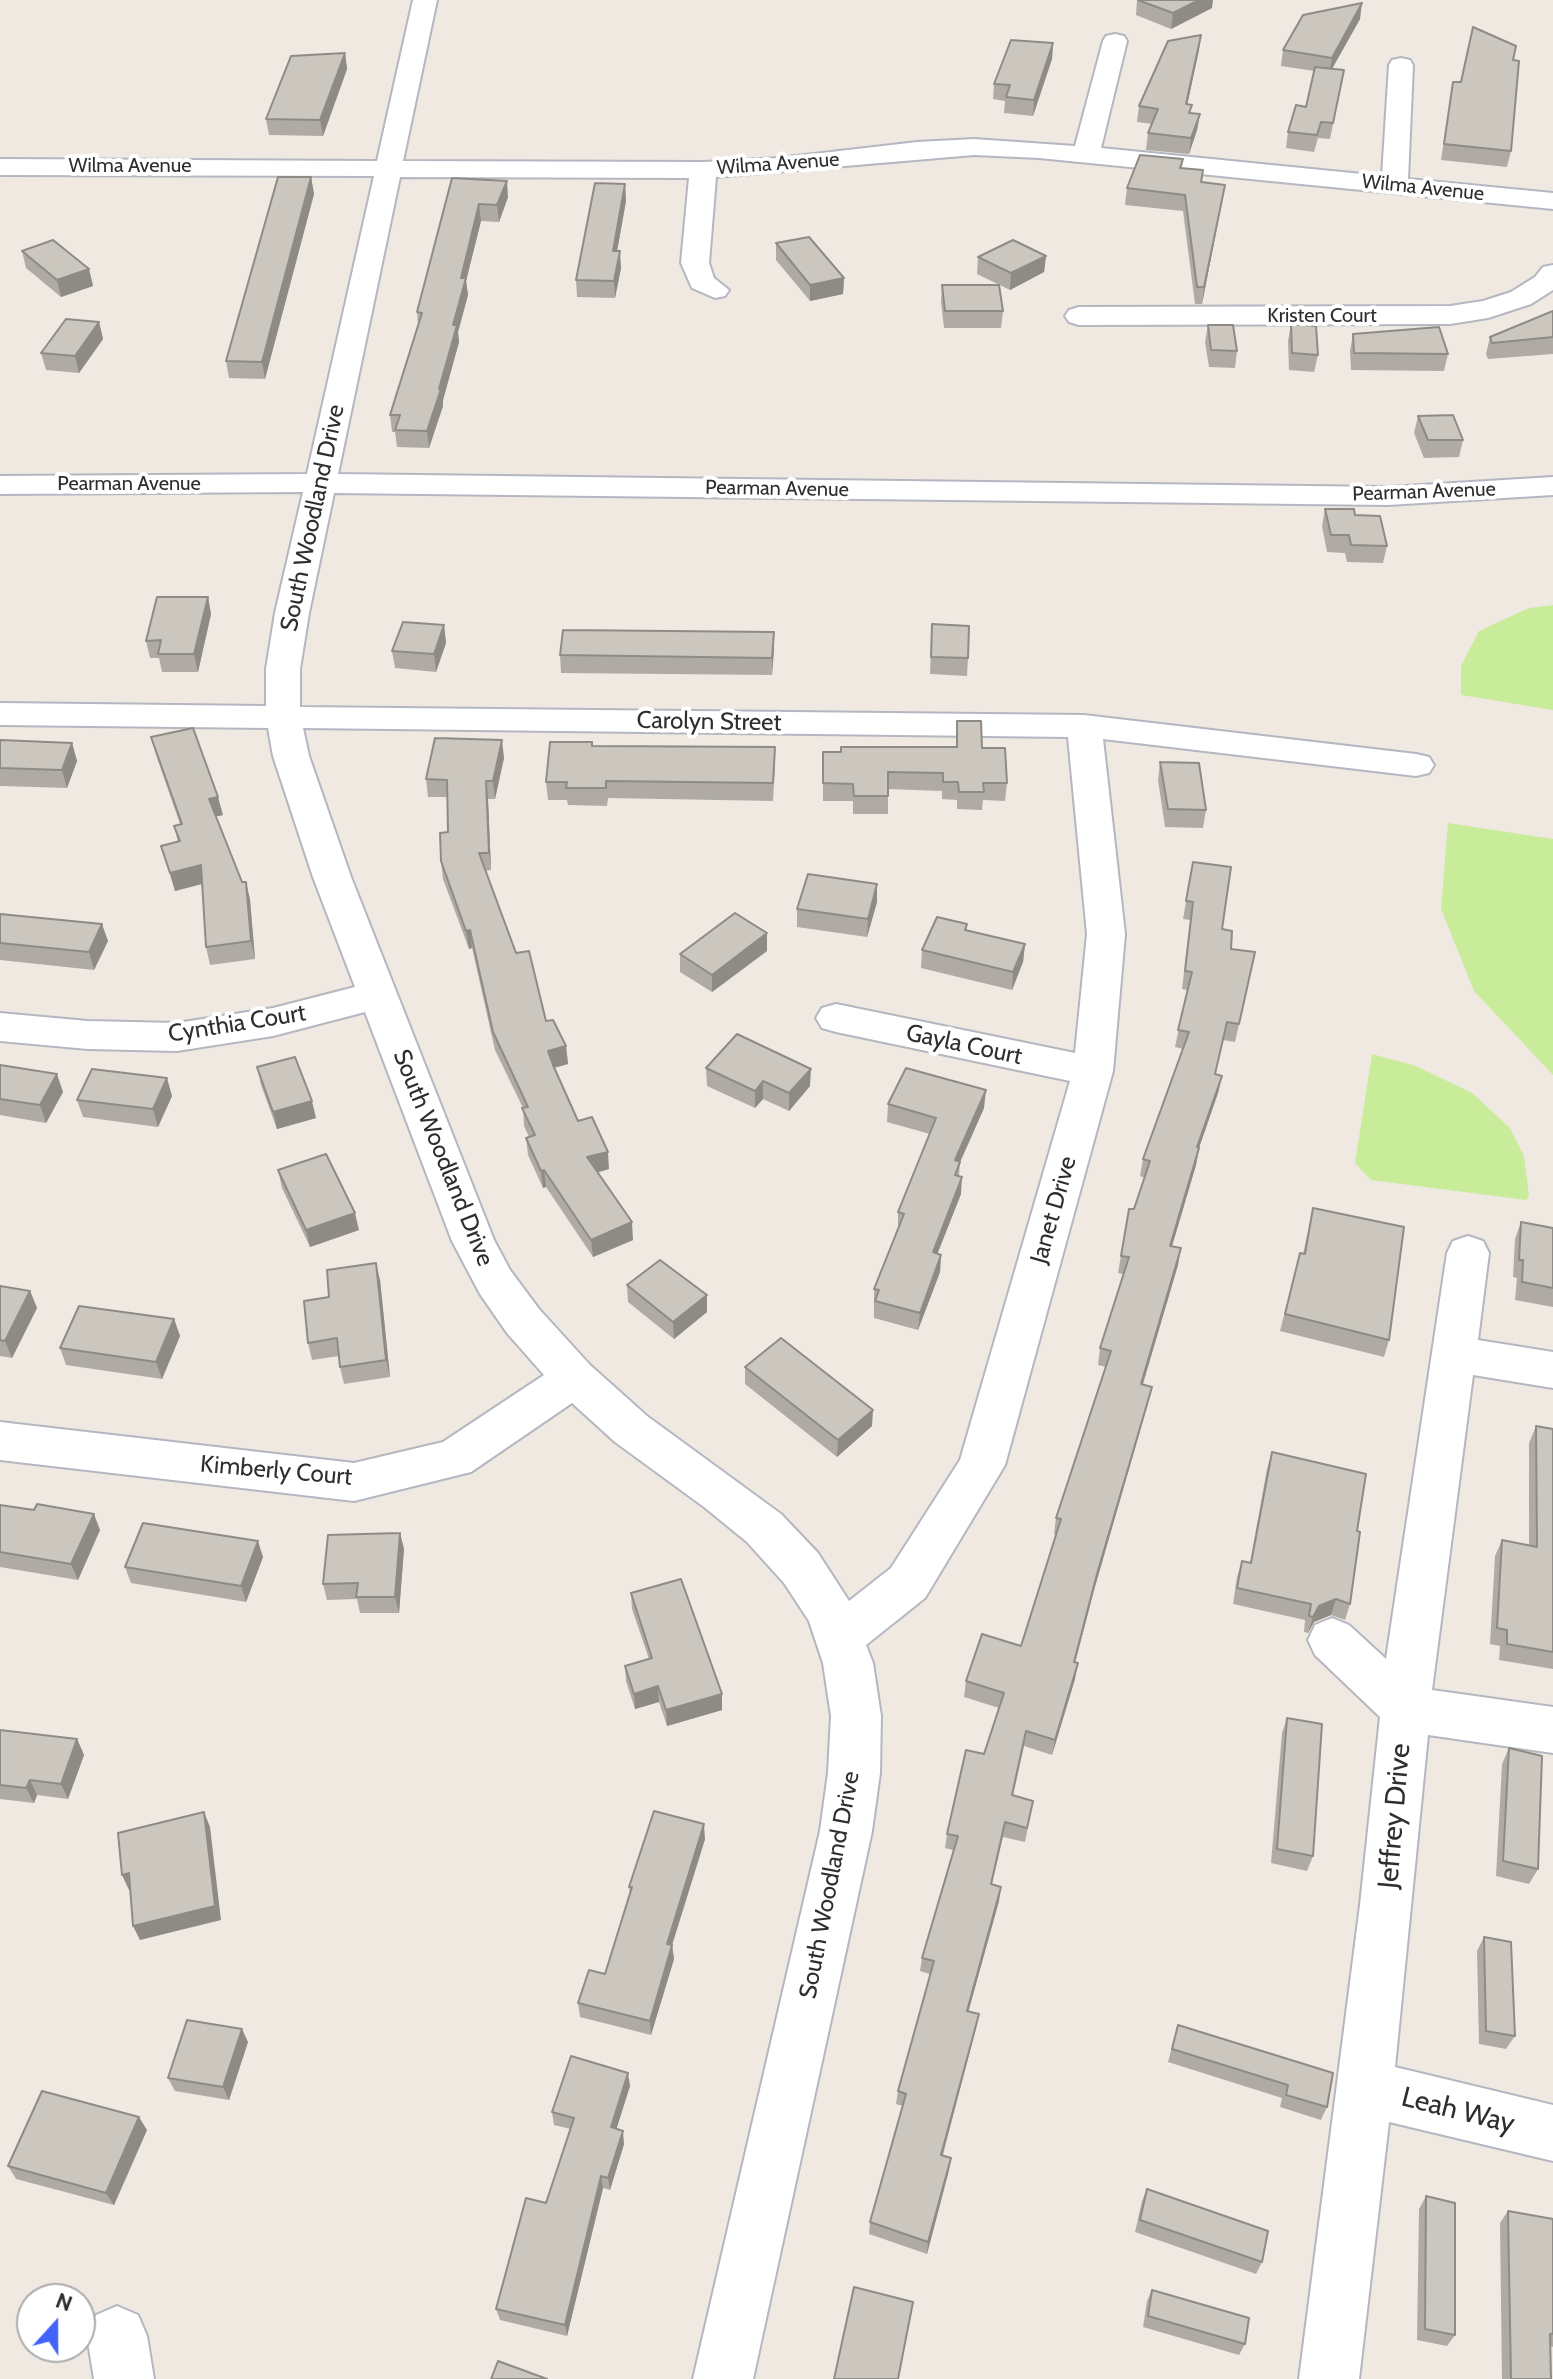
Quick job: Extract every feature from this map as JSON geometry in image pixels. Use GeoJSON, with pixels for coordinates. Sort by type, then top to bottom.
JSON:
{"type":"FeatureCollection","features":[{"type":"Feature","properties":{"kind":"street","name":"South Woodland Drive"},"geometry":{"type":"LineString","coordinates":[[425,0],[319,483],[283,669],[283,717],[291,756],[316,832],[377,995],[473,1241],[495,1282],[523,1321],[574,1378],[631,1429],[721,1493],[764,1528],[801,1568],[830,1613],[848,1663],[856,1716],[854,1773],[846,1831],[723,2379]]}},
{"type":"Feature","properties":{"kind":"street"},"geometry":{"type":"LineString","coordinates":[[1086,155],[1115,41]]}},
{"type":"Feature","properties":{"kind":"street"},"geometry":{"type":"LineString","coordinates":[[1395,185],[1401,65]]}},
{"type":"Feature","properties":{"kind":"street","name":"Wilma Avenue"},"geometry":{"type":"LineString","coordinates":[[0,167],[703,170],[822,163],[945,147],[1008,148],[1553,201]]}},
{"type":"Feature","properties":{"kind":"street"},"geometry":{"type":"LineString","coordinates":[[703,170],[695,263],[702,282],[715,290]]}},
{"type":"Feature","properties":{"kind":"street","name":"Kristen Court"},"geometry":{"type":"LineString","coordinates":[[1079,316],[1450,315],[1488,309],[1521,298],[1545,283],[1553,273]]}},
{"type":"Feature","properties":{"kind":"street","name":"Pearman Avenue"},"geometry":{"type":"LineString","coordinates":[[0,485],[319,483],[1388,496],[1553,486]]}},
{"type":"Feature","properties":{"kind":"street","name":"Carolyn Street"},"geometry":{"type":"LineString","coordinates":[[0,714],[1084,726],[1416,765]]}},
{"type":"Feature","properties":{"kind":"street","name":"Janet Drive"},"geometry":{"type":"LineString","coordinates":[[840,1637],[908,1583],[982,1465],[1093,1071],[1106,934],[1084,726]]}},
{"type":"Feature","properties":{"kind":"street","name":"Cynthia Court"},"geometry":{"type":"LineString","coordinates":[[0,1027],[88,1035],[177,1037],[273,1022],[377,995]]}},
{"type":"Feature","properties":{"kind":"street","name":"Gayla Court"},"geometry":{"type":"LineString","coordinates":[[836,1018],[1093,1071]]}},
{"type":"Feature","properties":{"kind":"street","name":"Jeffrey Drive"},"geometry":{"type":"LineString","coordinates":[[1329,2379],[1387,1905],[1405,1709],[1468,1253]]}},
{"type":"Feature","properties":{"kind":"street"},"geometry":{"type":"LineString","coordinates":[[1453,1354],[1553,1370]]}},
{"type":"Feature","properties":{"kind":"street","name":"Kimberly Court"},"geometry":{"type":"LineString","coordinates":[[0,1441],[354,1482],[455,1458],[574,1378]]}},
{"type":"Feature","properties":{"kind":"street"},"geometry":{"type":"LineString","coordinates":[[1332,1640],[1405,1709],[1553,1730]]}},
{"type":"Feature","properties":{"kind":"street","name":"Leah Way"},"geometry":{"type":"LineString","coordinates":[[1364,2088],[1553,2133]]}},
{"type":"Feature","properties":{"kind":"green space"},"geometry":{"type":"Polygon","coordinates":[[[1553,605],[1553,710],[1461,695],[1461,666],[1479,631],[1529,608],[1553,605]]]}},
{"type":"Feature","properties":{"kind":"green space"},"geometry":{"type":"Polygon","coordinates":[[[1448,823],[1553,839],[1553,1075],[1474,991],[1441,909],[1448,823]]]}},
{"type":"Feature","properties":{"kind":"green space"},"geometry":{"type":"Polygon","coordinates":[[[1372,1054],[1416,1066],[1472,1093],[1510,1128],[1524,1156],[1529,1196],[1526,1200],[1371,1180],[1355,1163],[1372,1054]]]}},
{"type":"Feature","properties":{"kind":"building"},"geometry":{"type":"Polygon","coordinates":[[[1138,0],[1199,0],[1173,13],[1138,0]]]}},
{"type":"Feature","properties":{"kind":"building"},"geometry":{"type":"Polygon","coordinates":[[[1362,3],[1332,58],[1283,50],[1303,15],[1362,3]]]}},
{"type":"Feature","properties":{"kind":"building"},"geometry":{"type":"Polygon","coordinates":[[[1473,27],[1516,46],[1513,60],[1519,61],[1511,151],[1444,144],[1453,82],[1461,82],[1473,27]]]}},
{"type":"Feature","properties":{"kind":"building"},"geometry":{"type":"Polygon","coordinates":[[[1201,35],[1186,104],[1192,105],[1189,113],[1200,114],[1191,138],[1148,133],[1158,109],[1139,106],[1168,41],[1201,35]]]}},
{"type":"Feature","properties":{"kind":"building"},"geometry":{"type":"Polygon","coordinates":[[[1011,40],[1053,43],[1034,100],[1006,97],[1010,85],[994,84],[1011,40]]]}},
{"type":"Feature","properties":{"kind":"building"},"geometry":{"type":"Polygon","coordinates":[[[345,53],[320,120],[266,119],[291,56],[345,53]]]}},
{"type":"Feature","properties":{"kind":"building"},"geometry":{"type":"Polygon","coordinates":[[[1315,67],[1344,70],[1333,123],[1321,122],[1317,135],[1288,132],[1296,105],[1306,107],[1315,67]]]}},
{"type":"Feature","properties":{"kind":"building"},"geometry":{"type":"Polygon","coordinates":[[[1140,155],[1183,159],[1180,168],[1203,170],[1201,182],[1225,185],[1204,287],[1197,287],[1185,195],[1127,188],[1140,155]]]}},
{"type":"Feature","properties":{"kind":"building"},"geometry":{"type":"Polygon","coordinates":[[[278,177],[311,177],[262,362],[226,361],[278,177]]]}},
{"type":"Feature","properties":{"kind":"building"},"geometry":{"type":"Polygon","coordinates":[[[452,178],[507,181],[497,205],[479,204],[461,278],[466,278],[453,325],[457,325],[427,431],[395,430],[400,415],[390,415],[422,313],[417,312],[452,178]]]}},
{"type":"Feature","properties":{"kind":"building"},"geometry":{"type":"Polygon","coordinates":[[[595,183],[625,184],[613,251],[620,251],[614,281],[576,280],[595,183]]]}},
{"type":"Feature","properties":{"kind":"building"},"geometry":{"type":"Polygon","coordinates":[[[809,237],[844,278],[810,285],[776,243],[809,237]]]}},
{"type":"Feature","properties":{"kind":"building"},"geometry":{"type":"Polygon","coordinates":[[[53,240],[89,269],[57,280],[22,251],[53,240]]]}},
{"type":"Feature","properties":{"kind":"building"},"geometry":{"type":"Polygon","coordinates":[[[1013,240],[1046,256],[1011,273],[978,257],[1013,240]]]}},
{"type":"Feature","properties":{"kind":"building"},"geometry":{"type":"Polygon","coordinates":[[[942,285],[999,285],[1003,311],[945,311],[942,285]]]}},
{"type":"Feature","properties":{"kind":"building"},"geometry":{"type":"Polygon","coordinates":[[[1553,311],[1553,337],[1492,343],[1490,337],[1553,311]]]}},
{"type":"Feature","properties":{"kind":"building"},"geometry":{"type":"Polygon","coordinates":[[[66,319],[99,322],[75,356],[41,353],[66,319]]]}},
{"type":"Feature","properties":{"kind":"building"},"geometry":{"type":"Polygon","coordinates":[[[1291,324],[1316,326],[1318,355],[1292,353],[1291,324]]]}},
{"type":"Feature","properties":{"kind":"building"},"geometry":{"type":"Polygon","coordinates":[[[1208,325],[1233,325],[1237,351],[1211,350],[1208,325]]]}},
{"type":"Feature","properties":{"kind":"building"},"geometry":{"type":"Polygon","coordinates":[[[1439,327],[1448,354],[1354,353],[1353,334],[1439,327]]]}},
{"type":"Feature","properties":{"kind":"building"},"geometry":{"type":"Polygon","coordinates":[[[1453,415],[1463,440],[1428,440],[1418,416],[1453,415]]]}},
{"type":"Feature","properties":{"kind":"building"},"geometry":{"type":"Polygon","coordinates":[[[1325,509],[1354,509],[1355,515],[1380,516],[1387,546],[1351,545],[1349,535],[1331,535],[1325,509]]]}},
{"type":"Feature","properties":{"kind":"building"},"geometry":{"type":"Polygon","coordinates":[[[157,597],[208,597],[194,654],[158,654],[161,640],[146,641],[157,597]]]}},
{"type":"Feature","properties":{"kind":"building"},"geometry":{"type":"Polygon","coordinates":[[[403,622],[444,625],[434,654],[392,651],[403,622]]]}},
{"type":"Feature","properties":{"kind":"building"},"geometry":{"type":"Polygon","coordinates":[[[932,624],[969,626],[968,658],[931,657],[932,624]]]}},
{"type":"Feature","properties":{"kind":"building"},"geometry":{"type":"Polygon","coordinates":[[[563,630],[774,632],[772,658],[560,655],[563,630]]]}},
{"type":"Feature","properties":{"kind":"building"},"geometry":{"type":"Polygon","coordinates":[[[957,721],[981,721],[982,748],[1005,748],[1007,783],[983,783],[984,792],[959,792],[958,782],[943,782],[943,773],[888,772],[888,796],[854,796],[853,784],[823,783],[823,752],[841,752],[841,747],[957,747],[957,721]]]}},
{"type":"Feature","properties":{"kind":"building"},"geometry":{"type":"Polygon","coordinates":[[[193,728],[218,797],[209,799],[242,882],[246,882],[251,941],[206,947],[201,865],[170,873],[161,846],[180,841],[174,826],[182,824],[151,737],[193,728]]]}},
{"type":"Feature","properties":{"kind":"building"},"geometry":{"type":"Polygon","coordinates":[[[435,738],[502,740],[493,781],[486,781],[489,853],[479,853],[516,953],[529,951],[546,1021],[553,1020],[566,1046],[548,1051],[553,1065],[578,1121],[592,1117],[608,1152],[587,1157],[632,1222],[591,1240],[544,1170],[541,1171],[526,1138],[535,1135],[522,1108],[528,1107],[493,1032],[470,930],[466,931],[441,861],[440,833],[448,832],[447,780],[426,779],[435,738]]]}},
{"type":"Feature","properties":{"kind":"building"},"geometry":{"type":"Polygon","coordinates":[[[0,740],[72,743],[62,770],[0,768],[0,740]]]}},
{"type":"Feature","properties":{"kind":"building"},"geometry":{"type":"Polygon","coordinates":[[[550,742],[592,742],[592,746],[775,747],[773,783],[606,781],[606,788],[566,788],[567,782],[546,782],[550,742]]]}},
{"type":"Feature","properties":{"kind":"building"},"geometry":{"type":"Polygon","coordinates":[[[1160,762],[1199,763],[1206,810],[1168,809],[1160,762]]]}},
{"type":"Feature","properties":{"kind":"building"},"geometry":{"type":"Polygon","coordinates":[[[1193,862],[1231,867],[1222,929],[1232,931],[1231,949],[1255,952],[1239,1024],[1227,1022],[1215,1074],[1222,1076],[1197,1147],[1170,1246],[1181,1248],[1141,1384],[1152,1387],[1097,1574],[1074,1662],[1078,1663],[1055,1740],[1026,1731],[1012,1795],[1033,1801],[1027,1828],[1005,1822],[991,1884],[1001,1887],[967,2011],[979,2014],[941,2155],[951,2158],[928,2242],[870,2222],[906,2094],[898,2091],[934,1961],[922,1958],[958,1836],[947,1834],[966,1750],[984,1754],[1004,1693],[966,1681],[982,1634],[1021,1646],[1061,1519],[1056,1518],[1111,1351],[1100,1348],[1129,1257],[1121,1256],[1129,1209],[1134,1209],[1150,1161],[1143,1159],[1189,1032],[1178,1030],[1192,972],[1185,971],[1193,902],[1186,901],[1193,862]]]}},
{"type":"Feature","properties":{"kind":"building"},"geometry":{"type":"Polygon","coordinates":[[[808,874],[877,884],[868,919],[797,909],[808,874]]]}},
{"type":"Feature","properties":{"kind":"building"},"geometry":{"type":"Polygon","coordinates":[[[735,913],[767,933],[712,975],[680,954],[735,913]]]}},
{"type":"Feature","properties":{"kind":"building"},"geometry":{"type":"Polygon","coordinates":[[[0,914],[102,924],[89,952],[0,943],[0,914]]]}},
{"type":"Feature","properties":{"kind":"building"},"geometry":{"type":"Polygon","coordinates":[[[937,917],[967,924],[965,930],[1025,944],[1013,972],[922,950],[937,917]]]}},
{"type":"Feature","properties":{"kind":"building"},"geometry":{"type":"Polygon","coordinates":[[[737,1034],[811,1069],[789,1093],[763,1081],[755,1091],[706,1068],[737,1034]]]}},
{"type":"Feature","properties":{"kind":"building"},"geometry":{"type":"Polygon","coordinates":[[[295,1057],[312,1101],[273,1112],[257,1067],[295,1057]]]}},
{"type":"Feature","properties":{"kind":"building"},"geometry":{"type":"Polygon","coordinates":[[[0,1065],[57,1074],[40,1105],[0,1099],[0,1065]]]}},
{"type":"Feature","properties":{"kind":"building"},"geometry":{"type":"Polygon","coordinates":[[[906,1068],[986,1090],[955,1160],[960,1162],[955,1175],[962,1177],[933,1252],[941,1255],[920,1313],[875,1301],[879,1290],[874,1289],[904,1214],[898,1212],[936,1118],[888,1104],[906,1068]]]}},
{"type":"Feature","properties":{"kind":"building"},"geometry":{"type":"Polygon","coordinates":[[[92,1069],[167,1078],[153,1109],[77,1100],[92,1069]]]}},
{"type":"Feature","properties":{"kind":"building"},"geometry":{"type":"Polygon","coordinates":[[[326,1154],[355,1213],[306,1230],[278,1170],[326,1154]]]}},
{"type":"Feature","properties":{"kind":"building"},"geometry":{"type":"Polygon","coordinates":[[[1313,1208],[1404,1227],[1389,1340],[1285,1314],[1300,1253],[1305,1254],[1313,1208]]]}},
{"type":"Feature","properties":{"kind":"building"},"geometry":{"type":"Polygon","coordinates":[[[1521,1222],[1553,1228],[1553,1288],[1522,1282],[1523,1260],[1519,1260],[1521,1222]]]}},
{"type":"Feature","properties":{"kind":"building"},"geometry":{"type":"Polygon","coordinates":[[[660,1260],[707,1295],[673,1322],[627,1285],[660,1260]]]}},
{"type":"Feature","properties":{"kind":"building"},"geometry":{"type":"Polygon","coordinates":[[[376,1263],[386,1360],[340,1367],[337,1338],[308,1343],[304,1301],[329,1297],[327,1270],[376,1263]]]}},
{"type":"Feature","properties":{"kind":"building"},"geometry":{"type":"Polygon","coordinates":[[[0,1286],[30,1291],[5,1341],[0,1340],[0,1286]]]}},
{"type":"Feature","properties":{"kind":"building"},"geometry":{"type":"Polygon","coordinates":[[[79,1306],[174,1319],[156,1362],[60,1348],[79,1306]]]}},
{"type":"Feature","properties":{"kind":"building"},"geometry":{"type":"Polygon","coordinates":[[[781,1338],[873,1410],[838,1440],[745,1367],[781,1338]]]}},
{"type":"Feature","properties":{"kind":"building"},"geometry":{"type":"Polygon","coordinates":[[[1536,1426],[1553,1429],[1553,1652],[1507,1644],[1507,1630],[1497,1628],[1502,1540],[1537,1547],[1536,1426]]]}},
{"type":"Feature","properties":{"kind":"building"},"geometry":{"type":"Polygon","coordinates":[[[1272,1452],[1366,1474],[1350,1604],[1336,1599],[1319,1606],[1313,1617],[1309,1616],[1311,1604],[1237,1588],[1242,1561],[1251,1563],[1272,1452]]]}},
{"type":"Feature","properties":{"kind":"building"},"geometry":{"type":"Polygon","coordinates":[[[37,1504],[94,1514],[71,1564],[0,1552],[0,1505],[34,1510],[37,1504]]]}},
{"type":"Feature","properties":{"kind":"building"},"geometry":{"type":"Polygon","coordinates":[[[143,1523],[258,1541],[241,1586],[125,1567],[143,1523]]]}},
{"type":"Feature","properties":{"kind":"building"},"geometry":{"type":"Polygon","coordinates":[[[400,1533],[395,1597],[356,1597],[358,1583],[323,1584],[328,1535],[400,1533]]]}},
{"type":"Feature","properties":{"kind":"building"},"geometry":{"type":"Polygon","coordinates":[[[681,1579],[722,1694],[666,1710],[658,1686],[634,1694],[625,1666],[652,1658],[631,1593],[681,1579]]]}},
{"type":"Feature","properties":{"kind":"building"},"geometry":{"type":"Polygon","coordinates":[[[1287,1718],[1322,1724],[1313,1856],[1277,1849],[1287,1718]]]}},
{"type":"Feature","properties":{"kind":"building"},"geometry":{"type":"Polygon","coordinates":[[[0,1730],[77,1739],[61,1784],[30,1780],[26,1788],[0,1785],[0,1730]]]}},
{"type":"Feature","properties":{"kind":"building"},"geometry":{"type":"Polygon","coordinates":[[[1509,1748],[1542,1756],[1538,1869],[1503,1861],[1509,1748]]]}},
{"type":"Feature","properties":{"kind":"building"},"geometry":{"type":"Polygon","coordinates":[[[654,1811],[704,1824],[667,1944],[672,1945],[650,2021],[578,2003],[589,1970],[605,1974],[654,1811]]]}},
{"type":"Feature","properties":{"kind":"building"},"geometry":{"type":"Polygon","coordinates":[[[204,1812],[215,1906],[133,1926],[129,1873],[122,1875],[118,1833],[204,1812]]]}},
{"type":"Feature","properties":{"kind":"building"},"geometry":{"type":"Polygon","coordinates":[[[1484,1937],[1511,1942],[1515,2036],[1486,2031],[1484,1937]]]}},
{"type":"Feature","properties":{"kind":"building"},"geometry":{"type":"Polygon","coordinates":[[[187,2020],[242,2029],[223,2087],[168,2078],[187,2020]]]}},
{"type":"Feature","properties":{"kind":"building"},"geometry":{"type":"Polygon","coordinates":[[[1178,2025],[1333,2073],[1327,2107],[1286,2095],[1288,2085],[1172,2049],[1178,2025]]]}},
{"type":"Feature","properties":{"kind":"building"},"geometry":{"type":"Polygon","coordinates":[[[571,2056],[628,2073],[611,2127],[623,2131],[608,2178],[601,2176],[565,2325],[496,2309],[526,2198],[546,2203],[574,2118],[552,2112],[571,2056]]]}},
{"type":"Feature","properties":{"kind":"building"},"geometry":{"type":"Polygon","coordinates":[[[42,2091],[139,2117],[106,2193],[8,2166],[42,2091]]]}},
{"type":"Feature","properties":{"kind":"building"},"geometry":{"type":"Polygon","coordinates":[[[1147,2189],[1268,2231],[1262,2262],[1140,2220],[1147,2189]]]}},
{"type":"Feature","properties":{"kind":"building"},"geometry":{"type":"Polygon","coordinates":[[[1426,2196],[1455,2203],[1455,2335],[1425,2329],[1426,2196]]]}},
{"type":"Feature","properties":{"kind":"building"},"geometry":{"type":"Polygon","coordinates":[[[1508,2211],[1553,2219],[1551,2379],[1511,2379],[1508,2211]]]}},
{"type":"Feature","properties":{"kind":"building"},"geometry":{"type":"Polygon","coordinates":[[[854,2287],[913,2302],[898,2379],[834,2379],[854,2287]]]}},
{"type":"Feature","properties":{"kind":"building"},"geometry":{"type":"Polygon","coordinates":[[[1152,2290],[1249,2318],[1245,2344],[1148,2316],[1152,2290]]]}},
{"type":"Feature","properties":{"kind":"building"},"geometry":{"type":"Polygon","coordinates":[[[498,2361],[547,2379],[491,2379],[498,2361]]]}}]}
